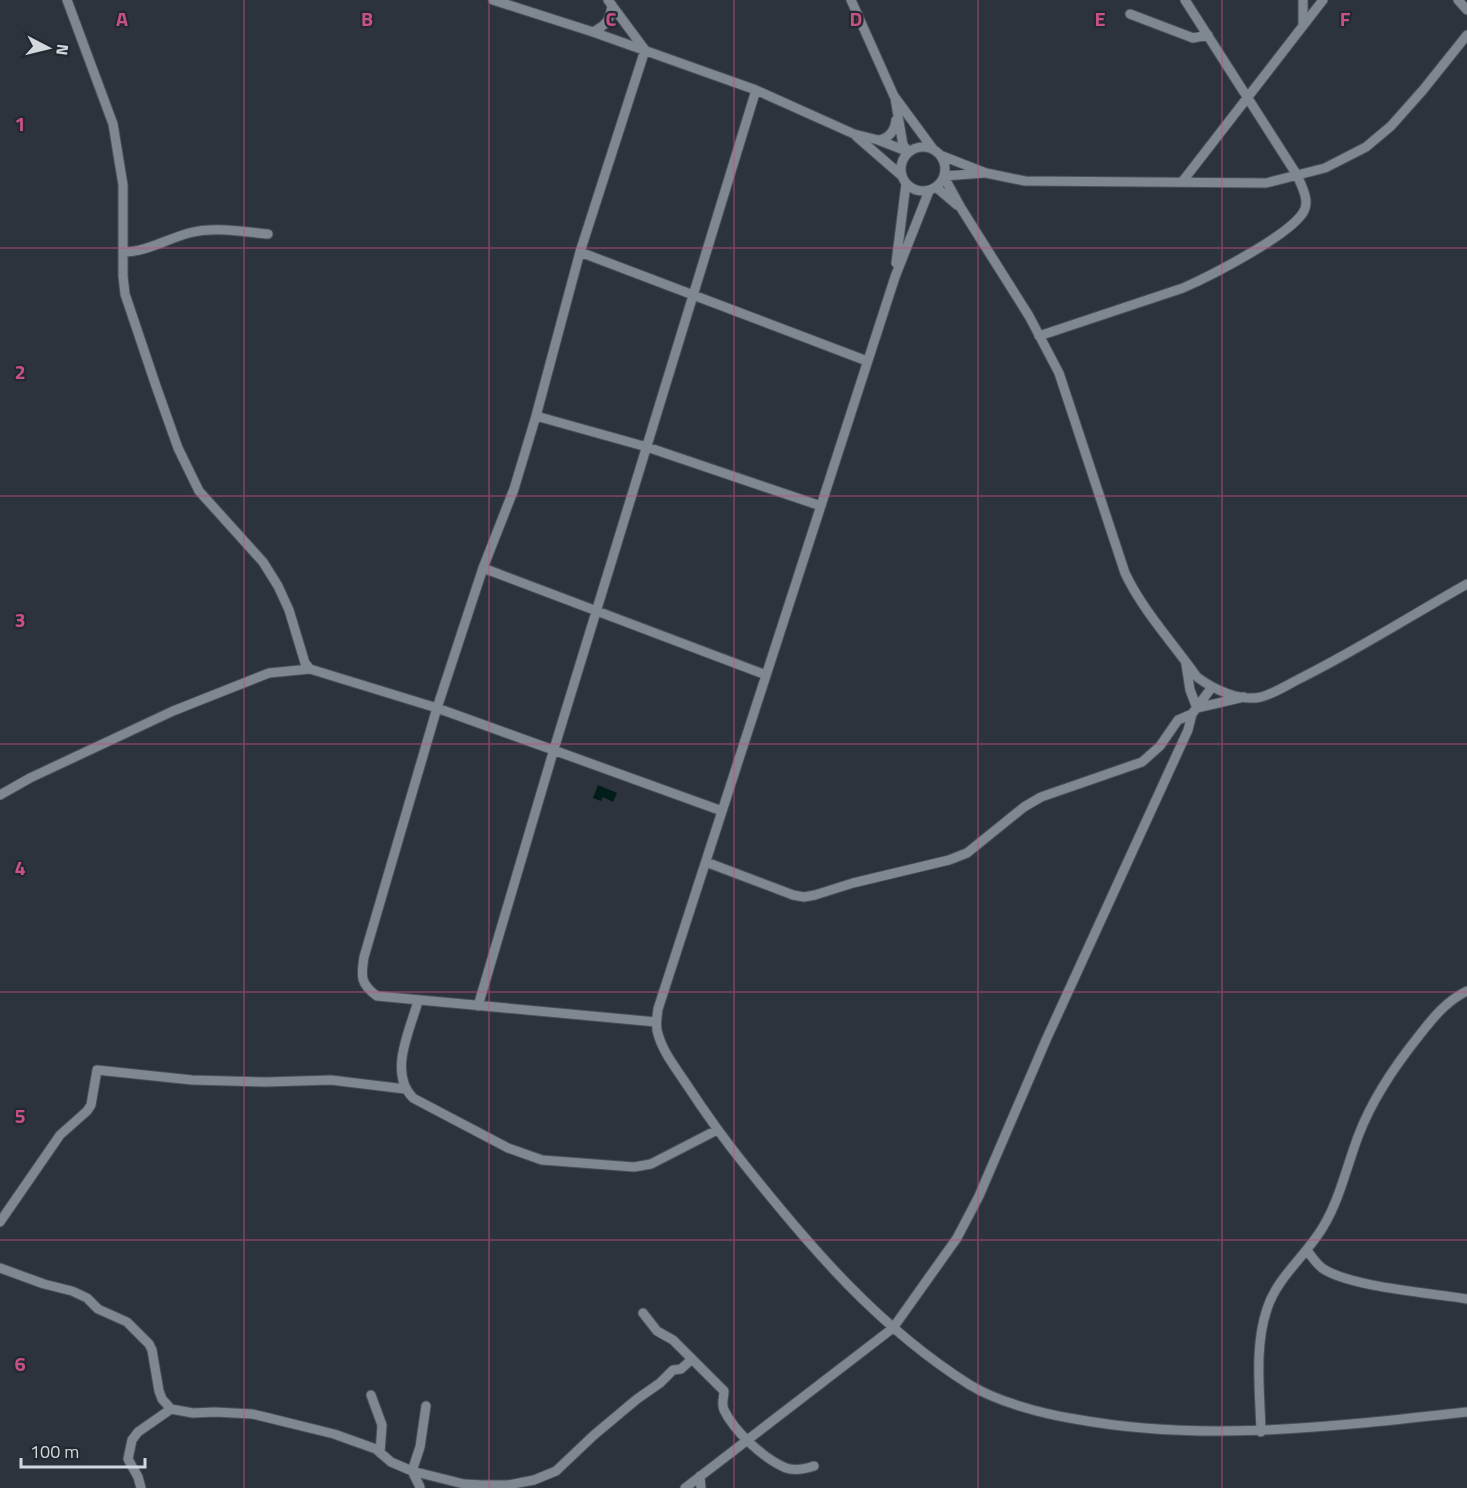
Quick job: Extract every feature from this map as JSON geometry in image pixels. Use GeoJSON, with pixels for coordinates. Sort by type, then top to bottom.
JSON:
{"type":"FeatureCollection","features":[{"type":"Feature","properties":{"kind":"street"},"geometry":{"type":"LineString","coordinates":[[67,0],[115,135],[123,185],[124,294],[156,387],[188,470],[200,491],[263,562],[278,586],[289,610],[305,663],[310,669]]}},
{"type":"Feature","properties":{"kind":"street"},"geometry":{"type":"LineString","coordinates":[[493,0],[593,32],[756,90],[854,134],[909,152]]}},
{"type":"Feature","properties":{"kind":"street"},"geometry":{"type":"LineString","coordinates":[[851,0],[894,96],[945,165],[944,177],[1029,316],[1059,373],[1125,573],[1136,594],[1197,677],[1212,687],[1245,697]]}},
{"type":"Feature","properties":{"kind":"street"},"geometry":{"type":"LineString","coordinates":[[1039,336],[1183,288],[1203,279],[1257,249],[1294,222],[1305,210],[1307,202],[1296,175],[1185,0]]}},
{"type":"Feature","properties":{"kind":"street"},"geometry":{"type":"LineString","coordinates":[[1303,0],[1303,26]]}},
{"type":"Feature","properties":{"kind":"street"},"geometry":{"type":"LineString","coordinates":[[1182,182],[1323,0]]}},
{"type":"Feature","properties":{"kind":"street"},"geometry":{"type":"LineString","coordinates":[[1458,0],[1467,10]]}},
{"type":"Feature","properties":{"kind":"street"},"geometry":{"type":"LineString","coordinates":[[593,32],[605,26],[609,21],[610,3]]}},
{"type":"Feature","properties":{"kind":"street"},"geometry":{"type":"LineString","coordinates":[[610,3],[645,50]]}},
{"type":"Feature","properties":{"kind":"street"},"geometry":{"type":"LineString","coordinates":[[1130,14],[1193,38],[1208,35]]}},
{"type":"Feature","properties":{"kind":"street"},"geometry":{"type":"LineString","coordinates":[[895,277],[904,180],[902,163],[909,152],[921,147],[986,173],[1025,181],[1266,183],[1324,168],[1366,147],[1391,126],[1467,35]]}},
{"type":"Feature","properties":{"kind":"street"},"geometry":{"type":"LineString","coordinates":[[645,50],[580,252],[514,489],[483,568],[437,708],[364,957],[361,975],[366,989],[377,996],[656,1022]]}},
{"type":"Feature","properties":{"kind":"street"},"geometry":{"type":"LineString","coordinates":[[478,1006],[554,749],[756,90]]}},
{"type":"Feature","properties":{"kind":"street"},"geometry":{"type":"LineString","coordinates":[[894,96],[903,144],[909,152]]}},
{"type":"Feature","properties":{"kind":"street"},"geometry":{"type":"LineString","coordinates":[[878,140],[891,133],[897,115]]}},
{"type":"Feature","properties":{"kind":"street"},"geometry":{"type":"LineString","coordinates":[[854,134],[917,191],[933,189],[961,208]]}},
{"type":"Feature","properties":{"kind":"street"},"geometry":{"type":"LineString","coordinates":[[986,173],[944,177],[933,189],[895,277],[658,1010],[657,1033],[666,1054],[717,1130],[824,1262],[893,1328],[922,1352],[972,1386],[1025,1408],[1075,1419],[1127,1427],[1177,1431],[1261,1432],[1467,1412]]}},
{"type":"Feature","properties":{"kind":"street"},"geometry":{"type":"LineString","coordinates":[[123,252],[140,251],[191,232],[222,230],[268,234]]}},
{"type":"Feature","properties":{"kind":"street"},"geometry":{"type":"LineString","coordinates":[[580,252],[867,361]]}},
{"type":"Feature","properties":{"kind":"street"},"geometry":{"type":"LineString","coordinates":[[536,416],[647,447],[821,506]]}},
{"type":"Feature","properties":{"kind":"street"},"geometry":{"type":"LineString","coordinates":[[483,568],[766,675]]}},
{"type":"Feature","properties":{"kind":"street"},"geometry":{"type":"LineString","coordinates":[[706,862],[794,896],[804,897],[949,860],[967,853],[1024,807],[1041,797],[1142,762],[1160,746],[1178,720],[1194,711],[1245,697],[1261,697],[1324,667],[1467,584]]}},
{"type":"Feature","properties":{"kind":"street"},"geometry":{"type":"LineString","coordinates":[[1186,661],[1194,711]]}},
{"type":"Feature","properties":{"kind":"street"},"geometry":{"type":"LineString","coordinates":[[0,795],[30,778],[173,711],[269,673],[310,669],[437,708],[722,811]]}},
{"type":"Feature","properties":{"kind":"street"},"geometry":{"type":"LineString","coordinates":[[685,1488],[893,1328],[957,1238],[980,1196],[1010,1120],[1188,730],[1194,711],[1212,687]]}},
{"type":"Feature","properties":{"kind":"street"},"geometry":{"type":"LineString","coordinates":[[1261,1432],[1259,1374],[1262,1333],[1267,1310],[1275,1290],[1323,1227],[1335,1201],[1359,1133],[1378,1092],[1432,1019],[1447,1004],[1467,991]]}},
{"type":"Feature","properties":{"kind":"street"},"geometry":{"type":"LineString","coordinates":[[418,1001],[401,1062],[401,1076],[405,1089],[413,1098],[508,1148],[542,1160],[634,1167],[651,1164],[717,1130]]}},
{"type":"Feature","properties":{"kind":"street"},"geometry":{"type":"LineString","coordinates":[[0,1222],[60,1135],[91,1105],[96,1072],[99,1069],[192,1080],[266,1082],[331,1080],[405,1089]]}},
{"type":"Feature","properties":{"kind":"street"},"geometry":{"type":"LineString","coordinates":[[1307,1250],[1322,1268],[1334,1274],[1390,1288],[1467,1299]]}},
{"type":"Feature","properties":{"kind":"street"},"geometry":{"type":"LineString","coordinates":[[0,1268],[44,1284],[72,1291],[87,1298],[98,1309],[128,1322],[149,1344],[162,1400],[171,1408],[194,1413],[215,1412],[269,1418],[334,1434],[380,1452],[391,1462],[412,1471],[464,1484],[508,1485],[549,1475],[565,1465],[594,1435],[637,1399],[660,1383],[673,1370],[681,1369],[692,1359]]}},
{"type":"Feature","properties":{"kind":"street"},"geometry":{"type":"LineString","coordinates":[[643,1313],[657,1331],[673,1340],[724,1391],[722,1402],[724,1410],[747,1440],[788,1468],[802,1469],[814,1466]]}},
{"type":"Feature","properties":{"kind":"street"},"geometry":{"type":"LineString","coordinates":[[371,1395],[382,1425],[380,1452]]}},
{"type":"Feature","properties":{"kind":"street"},"geometry":{"type":"LineString","coordinates":[[426,1406],[420,1447],[412,1471],[420,1487],[435,1477]]}},
{"type":"Feature","properties":{"kind":"street"},"geometry":{"type":"LineString","coordinates":[[141,1488],[128,1459],[132,1440],[138,1432],[171,1408]]}},
{"type":"Feature","properties":{"kind":"street"},"geometry":{"type":"LineString","coordinates":[[700,1476],[701,1488]]}},
{"type":"Feature","properties":{"kind":"shaded area"},"geometry":{"type":"Polygon","coordinates":[[[598,785],[617,793],[613,802],[603,797],[601,801],[593,798],[598,785]]]}}]}
